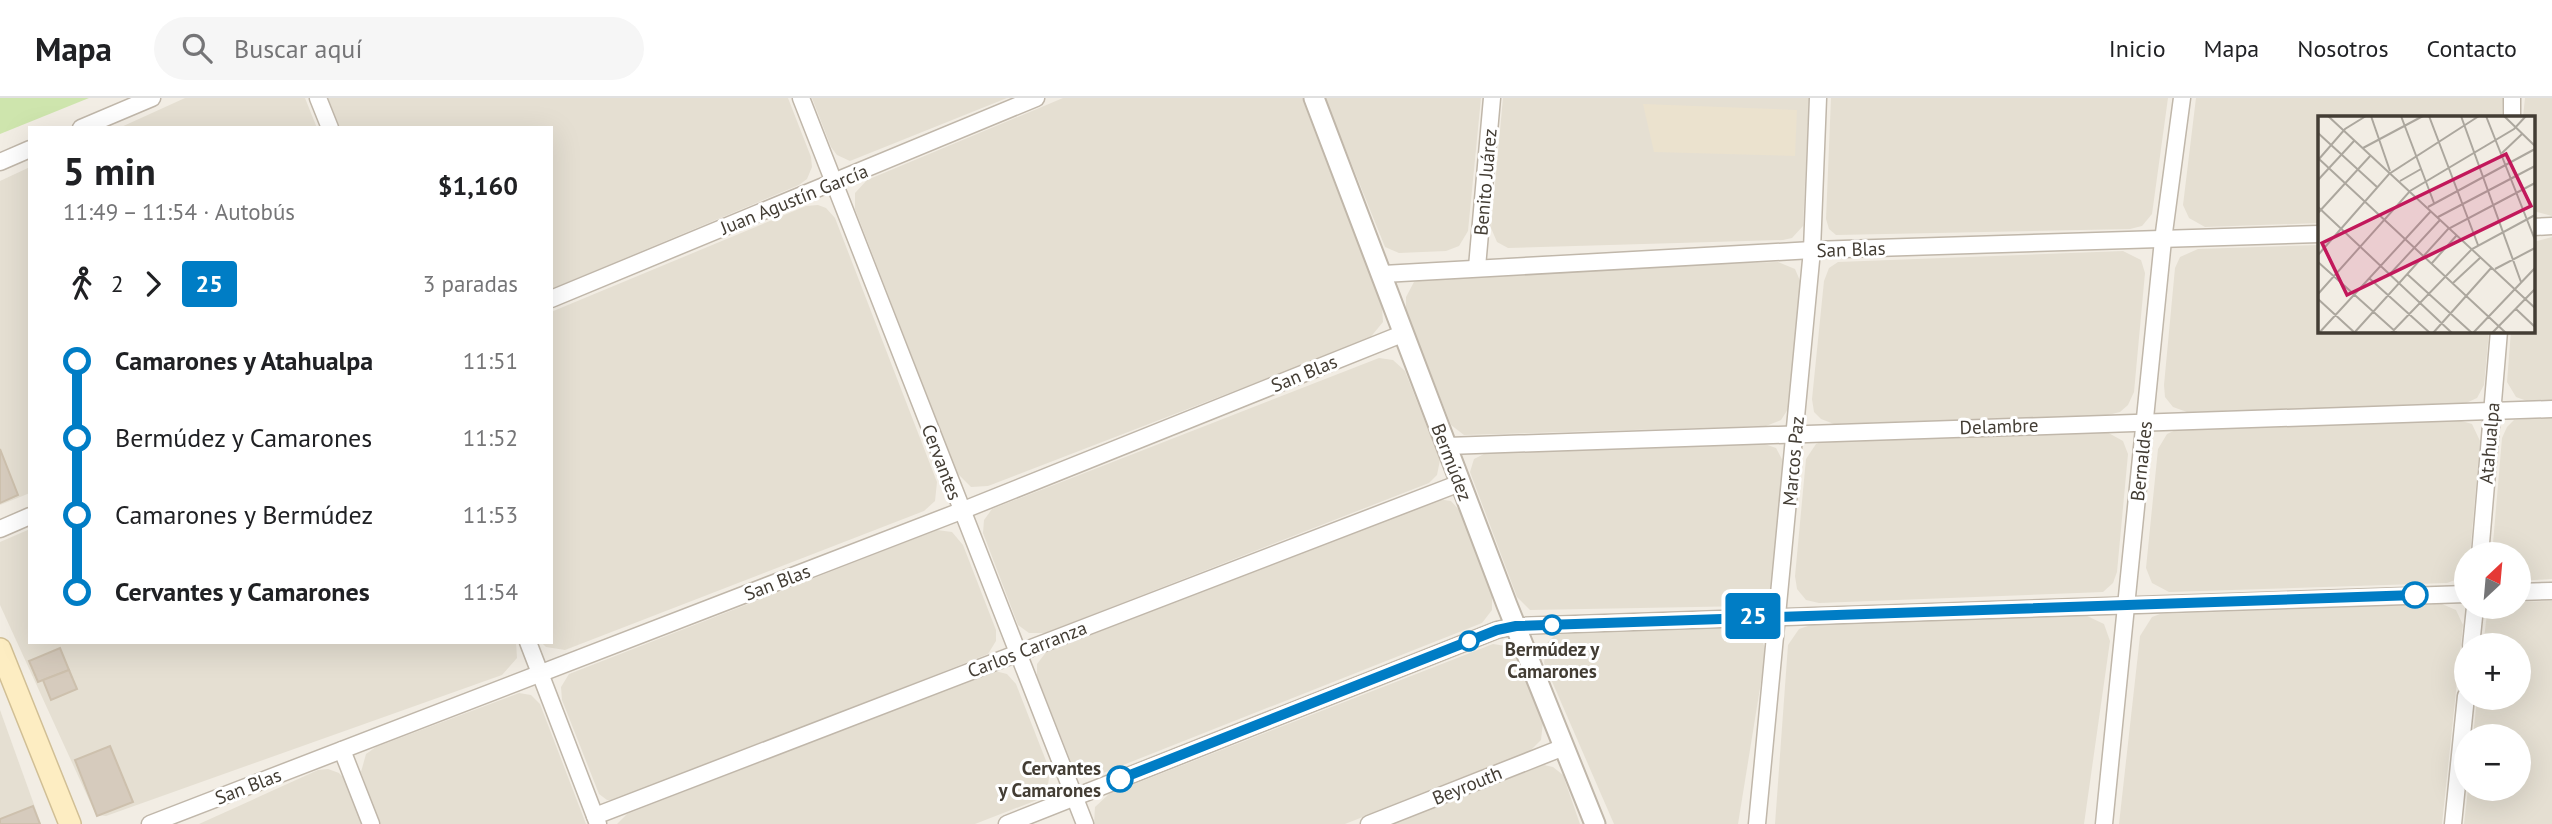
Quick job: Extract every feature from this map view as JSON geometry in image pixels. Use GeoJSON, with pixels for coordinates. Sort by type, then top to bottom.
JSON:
{"type":"FeatureCollection","features":[{"type":"Feature","properties":{"kind":"main road"},"geometry":{"type":"LineString","coordinates":[[0,649],[71,824]]}},
{"type":"Feature","properties":{"kind":"street"},"geometry":{"type":"LineString","coordinates":[[86,126],[152,98]]}},
{"type":"Feature","properties":{"kind":"street"},"geometry":{"type":"LineString","coordinates":[[318,98],[329,126]]}},
{"type":"Feature","properties":{"kind":"street","name":"Cervantes"},"geometry":{"type":"LineString","coordinates":[[801,98],[961,510],[1020,652],[1085,824]]}},
{"type":"Feature","properties":{"kind":"street","name":"Juan Agustín García"},"geometry":{"type":"LineString","coordinates":[[553,298],[1037,98]]}},
{"type":"Feature","properties":{"kind":"street","name":"Bermúdez"},"geometry":{"type":"LineString","coordinates":[[1314,98],[1383,274],[1402,334],[1595,824]]}},
{"type":"Feature","properties":{"kind":"street","name":"Benito Juárez"},"geometry":{"type":"LineString","coordinates":[[1477,267],[1492,98]]}},
{"type":"Feature","properties":{"kind":"street","name":"Marcos Paz"},"geometry":{"type":"LineString","coordinates":[[1757,824],[1812,250],[1818,98]]}},
{"type":"Feature","properties":{"kind":"street","name":"Bernaldes"},"geometry":{"type":"LineString","coordinates":[[2104,824],[2163,240],[2182,98]]}},
{"type":"Feature","properties":{"kind":"street"},"geometry":{"type":"LineString","coordinates":[[2512,98],[2512,116]]}},
{"type":"Feature","properties":{"kind":"street"},"geometry":{"type":"LineString","coordinates":[[0,162],[28,150]]}},
{"type":"Feature","properties":{"kind":"street"},"geometry":{"type":"LineString","coordinates":[[2534,227],[2552,226]]}},
{"type":"Feature","properties":{"kind":"street","name":"San Blas"},"geometry":{"type":"LineString","coordinates":[[1383,274],[1812,250],[2318,234]]}},
{"type":"Feature","properties":{"kind":"street","name":"Atahualpa"},"geometry":{"type":"LineString","coordinates":[[2481,542],[2499,332]]}},
{"type":"Feature","properties":{"kind":"street","name":"San Blas"},"geometry":{"type":"LineString","coordinates":[[150,824],[961,510],[1402,334]]}},
{"type":"Feature","properties":{"kind":"street","name":"Delambre"},"geometry":{"type":"LineString","coordinates":[[1447,446],[2552,409]]}},
{"type":"Feature","properties":{"kind":"street","name":"Carlos Carranza"},"geometry":{"type":"LineString","coordinates":[[597,820],[1020,652],[1460,483]]}},
{"type":"Feature","properties":{"kind":"street"},"geometry":{"type":"LineString","coordinates":[[0,528],[28,517]]}},
{"type":"Feature","properties":{"kind":"street"},"geometry":{"type":"LineString","coordinates":[[2531,592],[2552,591]]}},
{"type":"Feature","properties":{"kind":"street"},"geometry":{"type":"LineString","coordinates":[[1007,824],[1497,630],[1516,626],[1779,615],[2454,594]]}},
{"type":"Feature","properties":{"kind":"street"},"geometry":{"type":"LineString","coordinates":[[529,644],[597,820]]}},
{"type":"Feature","properties":{"kind":"street"},"geometry":{"type":"LineString","coordinates":[[2453,824],[2465,710]]}},
{"type":"Feature","properties":{"kind":"street","name":"Beyrouth"},"geometry":{"type":"LineString","coordinates":[[1370,824],[1564,747]]}},
{"type":"Feature","properties":{"kind":"street"},"geometry":{"type":"LineString","coordinates":[[342,750],[371,824]]}},
{"type":"Feature","properties":{"kind":"shaded area"},"geometry":{"type":"Polygon","coordinates":[[[185,98],[305,98],[316,126],[123,126],[185,98]]]}},
{"type":"Feature","properties":{"kind":"shaded area"},"geometry":{"type":"Polygon","coordinates":[[[328,98],[788,98],[811,157],[812,167],[807,179],[799,185],[553,288],[553,126],[339,126],[328,98]]]}},
{"type":"Feature","properties":{"kind":"shaded area"},"geometry":{"type":"Polygon","coordinates":[[[812,98],[1007,98],[850,161],[837,155],[831,147],[812,98]]]}},
{"type":"Feature","properties":{"kind":"shaded area"},"geometry":{"type":"Polygon","coordinates":[[[1063,98],[1302,98],[1382,307],[1383,322],[1369,339],[988,486],[971,487],[957,473],[855,209],[855,193],[867,180],[1063,98]]]}},
{"type":"Feature","properties":{"kind":"shaded area"},"geometry":{"type":"Polygon","coordinates":[[[1325,98],[1481,98],[1468,231],[1459,246],[1446,251],[1399,253],[1385,247],[1325,98]]]}},
{"type":"Feature","properties":{"kind":"shaded area"},"geometry":{"type":"Polygon","coordinates":[[[1503,98],[1809,98],[1803,226],[1792,238],[1783,240],[1508,248],[1497,242],[1491,228],[1503,98]]]}},
{"type":"Feature","properties":{"kind":"shaded area"},"geometry":{"type":"Polygon","coordinates":[[[1831,98],[2168,98],[2152,214],[2142,226],[2130,229],[1836,235],[1829,229],[1826,219],[1831,98]]]}},
{"type":"Feature","properties":{"kind":"shaded area"},"geometry":{"type":"Polygon","coordinates":[[[2196,98],[2503,98],[2502,116],[2318,116],[2318,223],[2205,227],[2189,218],[2183,205],[2196,98]]]}},
{"type":"Feature","properties":{"kind":"shaded area"},"geometry":{"type":"Polygon","coordinates":[[[2525,98],[2552,98],[2552,216],[2534,211],[2534,116],[2523,116],[2525,98]]]}},
{"type":"Feature","properties":{"kind":"shaded area"},"geometry":{"type":"Polygon","coordinates":[[[1643,104],[1797,110],[1795,156],[1654,152],[1643,104]]]}},
{"type":"Feature","properties":{"kind":"shaded area"},"geometry":{"type":"Polygon","coordinates":[[[28,168],[28,494],[0,505],[0,181],[28,168]]]}},
{"type":"Feature","properties":{"kind":"shaded area"},"geometry":{"type":"Polygon","coordinates":[[[818,205],[826,208],[835,218],[937,482],[935,501],[924,511],[565,650],[546,647],[543,644],[553,644],[553,311],[806,206],[818,205]]]}},
{"type":"Feature","properties":{"kind":"shaded area"},"geometry":{"type":"Polygon","coordinates":[[[2552,237],[2552,400],[2527,401],[2516,397],[2507,382],[2511,332],[2534,332],[2534,242],[2552,237]]]}},
{"type":"Feature","properties":{"kind":"shaded area"},"geometry":{"type":"Polygon","coordinates":[[[2318,245],[2318,332],[2489,332],[2484,385],[2477,398],[2464,404],[2187,412],[2173,407],[2165,397],[2164,385],[2175,268],[2180,257],[2198,249],[2318,245]]]}},
{"type":"Feature","properties":{"kind":"shaded area"},"geometry":{"type":"Polygon","coordinates":[[[2123,251],[2141,260],[2145,273],[2134,392],[2128,405],[2120,412],[2108,415],[1834,424],[1821,419],[1814,412],[1812,399],[1824,281],[1829,268],[1838,262],[2123,251]]]}},
{"type":"Feature","properties":{"kind":"shaded area"},"geometry":{"type":"Polygon","coordinates":[[[1778,262],[1795,269],[1801,283],[1790,406],[1781,420],[1766,426],[1464,435],[1451,425],[1406,311],[1406,297],[1414,282],[1435,273],[1778,262]]]}},
{"type":"Feature","properties":{"kind":"shaded area"},"geometry":{"type":"Polygon","coordinates":[[[1379,358],[1393,360],[1405,371],[1440,460],[1437,475],[1429,483],[1045,633],[1029,633],[1018,625],[983,533],[984,520],[992,509],[1379,358]]]}},
{"type":"Feature","properties":{"kind":"shaded area"},"geometry":{"type":"Polygon","coordinates":[[[2552,417],[2552,579],[2531,580],[2531,542],[2493,542],[2502,438],[2514,420],[2552,417]]]}},
{"type":"Feature","properties":{"kind":"shaded area"},"geometry":{"type":"Polygon","coordinates":[[[2458,420],[2472,424],[2480,441],[2471,542],[2454,542],[2454,580],[2447,583],[2169,592],[2152,583],[2146,568],[2158,449],[2167,434],[2178,429],[2458,420]]]}},
{"type":"Feature","properties":{"kind":"shaded area"},"geometry":{"type":"Polygon","coordinates":[[[2105,431],[2123,441],[2128,454],[2117,572],[2113,583],[2103,592],[1819,603],[1806,600],[1797,589],[1795,576],[1806,459],[1816,444],[1827,440],[2105,431]]]}},
{"type":"Feature","properties":{"kind":"shaded area"},"geometry":{"type":"Polygon","coordinates":[[[1762,443],[1776,448],[1784,463],[1771,591],[1761,603],[1750,606],[1530,610],[1517,597],[1470,472],[1474,459],[1488,452],[1762,443]]]}},
{"type":"Feature","properties":{"kind":"shaded area"},"geometry":{"type":"Polygon","coordinates":[[[1437,499],[1451,501],[1460,511],[1492,594],[1492,610],[1482,623],[1103,773],[1088,773],[1071,762],[1037,676],[1037,664],[1047,651],[1437,499]]]}},
{"type":"Feature","properties":{"kind":"shaded area"},"geometry":{"type":"Polygon","coordinates":[[[28,530],[28,644],[516,644],[517,658],[502,675],[106,816],[96,815],[0,605],[0,542],[28,530]]]}},
{"type":"Feature","properties":{"kind":"shaded area"},"geometry":{"type":"Polygon","coordinates":[[[937,530],[952,532],[963,545],[996,630],[996,641],[988,654],[618,800],[607,800],[599,794],[562,700],[561,687],[569,674],[937,530]]]}},
{"type":"Feature","properties":{"kind":"shaded area"},"geometry":{"type":"Polygon","coordinates":[[[2552,601],[2552,824],[2464,824],[2467,801],[2531,801],[2531,724],[2474,724],[2476,710],[2531,710],[2531,633],[2485,633],[2486,620],[2530,620],[2531,602],[2552,601]]]}},
{"type":"Feature","properties":{"kind":"shaded area"},"geometry":{"type":"Polygon","coordinates":[[[2442,604],[2454,609],[2454,620],[2461,620],[2463,625],[2462,633],[2454,633],[2454,710],[2442,824],[2119,824],[2140,636],[2152,617],[2160,614],[2442,604]]]}},
{"type":"Feature","properties":{"kind":"shaded area"},"geometry":{"type":"Polygon","coordinates":[[[2087,616],[2104,624],[2110,641],[2084,824],[1775,824],[1788,645],[1799,629],[1811,625],[2087,616]]]}},
{"type":"Feature","properties":{"kind":"shaded area"},"geometry":{"type":"Polygon","coordinates":[[[1744,627],[1760,634],[1766,651],[1738,824],[1614,824],[1544,663],[1547,643],[1554,636],[1565,633],[1744,627]]]}},
{"type":"Feature","properties":{"kind":"shaded area"},"geometry":{"type":"Polygon","coordinates":[[[1493,644],[1506,646],[1516,654],[1543,722],[1541,740],[1530,751],[1345,824],[1094,824],[1095,807],[1109,794],[1493,644]]]}},
{"type":"Feature","properties":{"kind":"shaded area"},"geometry":{"type":"Polygon","coordinates":[[[995,671],[1007,674],[1016,684],[1050,771],[1047,791],[1037,800],[975,824],[617,824],[627,814],[995,671]]]}},
{"type":"Feature","properties":{"kind":"shaded area"},"geometry":{"type":"Polygon","coordinates":[[[519,693],[531,695],[540,704],[586,824],[380,824],[361,772],[366,754],[376,747],[519,693]]]}},
{"type":"Feature","properties":{"kind":"shaded area"},"geometry":{"type":"Polygon","coordinates":[[[0,710],[41,824],[0,824],[0,710]]]}},
{"type":"Feature","properties":{"kind":"shaded area"},"geometry":{"type":"Polygon","coordinates":[[[1544,765],[1553,767],[1563,775],[1580,824],[1390,824],[1544,765]]]}},
{"type":"Feature","properties":{"kind":"shaded area"},"geometry":{"type":"Polygon","coordinates":[[[328,769],[339,773],[347,782],[363,824],[199,824],[318,770],[328,769]]]}},
{"type":"Feature","properties":{"kind":"green space"},"geometry":{"type":"Polygon","coordinates":[[[0,98],[89,98],[0,134],[0,98]]]}},
{"type":"Feature","properties":{"kind":"building"},"geometry":{"type":"Polygon","coordinates":[[[0,449],[18,495],[0,503],[0,449]]]}},
{"type":"Feature","properties":{"kind":"building"},"geometry":{"type":"Polygon","coordinates":[[[60,648],[69,670],[38,682],[29,661],[60,648]]]}},
{"type":"Feature","properties":{"kind":"building"},"geometry":{"type":"Polygon","coordinates":[[[69,670],[77,689],[51,700],[43,680],[69,670]]]}},
{"type":"Feature","properties":{"kind":"building"},"geometry":{"type":"Polygon","coordinates":[[[110,746],[133,802],[97,816],[75,760],[110,746]]]}},
{"type":"Feature","properties":{"kind":"building"},"geometry":{"type":"Polygon","coordinates":[[[33,806],[40,824],[0,824],[0,819],[33,806]]]}},
{"type":"Feature","properties":{"kind":"bus line","name":"25"},"geometry":{"type":"LineString","coordinates":[[1120,779],[1497,630],[1516,626],[2415,595]]}},
{"type":"Feature","properties":{"kind":"place","name":"Bermúdez y Camarones"},"geometry":{"type":"Point","coordinates":[1552,625]}},
{"type":"Feature","properties":{"kind":"place","name":"Cervantes y Camarones"},"geometry":{"type":"Point","coordinates":[1120,779]}}]}
